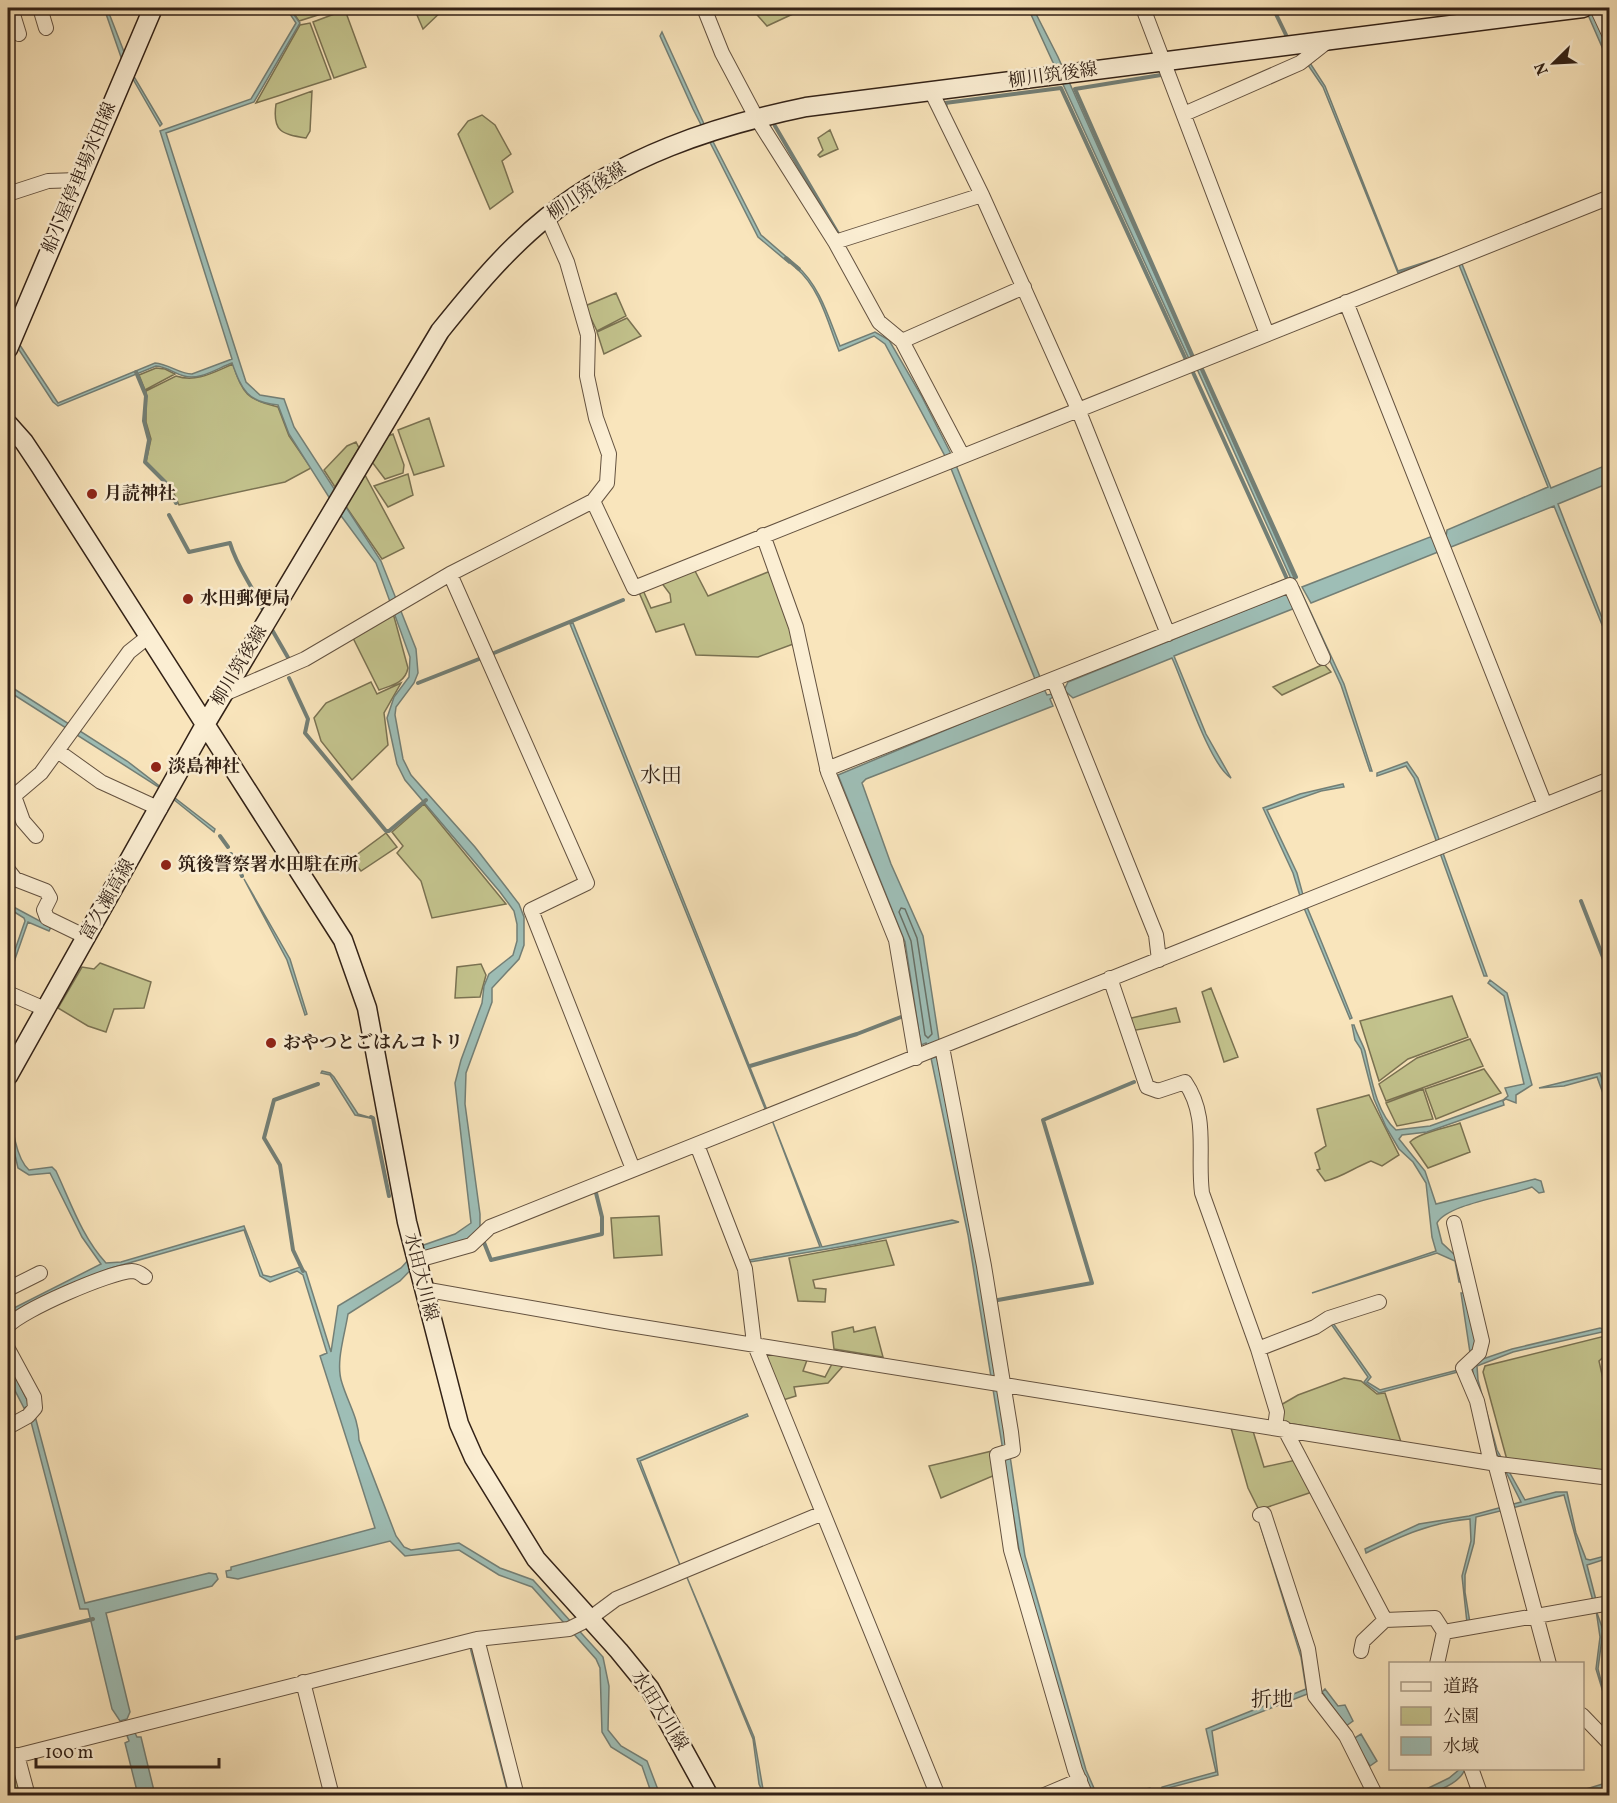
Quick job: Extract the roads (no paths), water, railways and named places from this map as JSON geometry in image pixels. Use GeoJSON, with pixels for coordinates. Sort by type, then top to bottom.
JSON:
{"type":"FeatureCollection","features":[{"type":"Feature","properties":{"kind":"main road","name":"船小屋停車場水田線"},"geometry":{"type":"LineString","coordinates":[[8,349],[153,8]]}},
{"type":"Feature","properties":{"kind":"main road","name":"柳川筑後線"},"geometry":{"type":"LineString","coordinates":[[8,424],[30,450],[206,723],[441,331],[502,259],[547,217],[621,169],[720,128],[756,117],[806,107],[932,93],[1578,8]]}},
{"type":"Feature","properties":{"kind":"main road","name":"富久瀬高線"},"geometry":{"type":"LineString","coordinates":[[8,1076],[160,809],[206,723]]}},
{"type":"Feature","properties":{"kind":"main road","name":"水田大川線"},"geometry":{"type":"LineString","coordinates":[[206,723],[319,899],[343,940],[356,969],[367,1008],[407,1222],[423,1289],[459,1424],[474,1458],[578,1625],[650,1689],[709,1796]]}},
{"type":"Feature","properties":{"kind":"street"},"geometry":{"type":"LineString","coordinates":[[11,8],[19,34]]}},
{"type":"Feature","properties":{"kind":"street"},"geometry":{"type":"LineString","coordinates":[[40,8],[46,28]]}},
{"type":"Feature","properties":{"kind":"street"},"geometry":{"type":"LineString","coordinates":[[704,8],[722,53],[756,117],[836,242],[879,322],[902,341],[962,456]]}},
{"type":"Feature","properties":{"kind":"street"},"geometry":{"type":"LineString","coordinates":[[1143,8],[1267,334]]}},
{"type":"Feature","properties":{"kind":"street"},"geometry":{"type":"LineString","coordinates":[[1597,8],[1610,36]]}},
{"type":"Feature","properties":{"kind":"street"},"geometry":{"type":"LineString","coordinates":[[1184,114],[1300,63],[1328,41]]}},
{"type":"Feature","properties":{"kind":"street"},"geometry":{"type":"LineString","coordinates":[[932,93],[982,195],[1078,409],[1168,634]]}},
{"type":"Feature","properties":{"kind":"street"},"geometry":{"type":"LineString","coordinates":[[8,194],[48,181],[78,180]]}},
{"type":"Feature","properties":{"kind":"street"},"geometry":{"type":"LineString","coordinates":[[836,242],[982,195]]}},
{"type":"Feature","properties":{"kind":"street"},"geometry":{"type":"LineString","coordinates":[[593,501],[634,588],[1610,197]]}},
{"type":"Feature","properties":{"kind":"street"},"geometry":{"type":"LineString","coordinates":[[224,694],[305,659],[450,574],[593,501],[607,483],[609,454],[596,418],[587,376],[588,335],[567,262],[547,217]]}},
{"type":"Feature","properties":{"kind":"street"},"geometry":{"type":"LineString","coordinates":[[902,341],[1024,287]]}},
{"type":"Feature","properties":{"kind":"street"},"geometry":{"type":"LineString","coordinates":[[1346,302],[1545,805]]}},
{"type":"Feature","properties":{"kind":"street"},"geometry":{"type":"LineString","coordinates":[[763,535],[796,627],[827,769],[896,940],[916,1058]]}},
{"type":"Feature","properties":{"kind":"street"},"geometry":{"type":"LineString","coordinates":[[450,574],[587,883],[531,910],[633,1169]]}},
{"type":"Feature","properties":{"kind":"street"},"geometry":{"type":"LineString","coordinates":[[827,769],[1054,681],[1290,585],[1323,658]]}},
{"type":"Feature","properties":{"kind":"street"},"geometry":{"type":"LineString","coordinates":[[36,836],[23,821],[10,799],[41,773],[59,752],[129,652],[149,636]]}},
{"type":"Feature","properties":{"kind":"street"},"geometry":{"type":"LineString","coordinates":[[1054,681],[1156,935],[1160,960]]}},
{"type":"Feature","properties":{"kind":"street"},"geometry":{"type":"LineString","coordinates":[[59,752],[101,782],[160,809]]}},
{"type":"Feature","properties":{"kind":"street"},"geometry":{"type":"LineString","coordinates":[[425,1258],[471,1245],[490,1227],[1610,779]]}},
{"type":"Feature","properties":{"kind":"street"},"geometry":{"type":"LineString","coordinates":[[8,870],[15,879],[46,891],[50,898],[44,910],[46,918],[80,934]]}},
{"type":"Feature","properties":{"kind":"street"},"geometry":{"type":"LineString","coordinates":[[1110,978],[1147,1087],[1158,1091],[1185,1082],[1193,1094],[1202,1126],[1199,1167],[1202,1193],[1258,1349],[1280,1428],[1385,1620]]}},
{"type":"Feature","properties":{"kind":"street"},"geometry":{"type":"LineString","coordinates":[[8,993],[45,1009]]}},
{"type":"Feature","properties":{"kind":"street"},"geometry":{"type":"LineString","coordinates":[[942,1047],[1004,1383],[1013,1450],[997,1455],[1011,1550],[1086,1796]]}},
{"type":"Feature","properties":{"kind":"street"},"geometry":{"type":"LineString","coordinates":[[697,1145],[745,1269],[754,1343],[938,1796]]}},
{"type":"Feature","properties":{"kind":"street"},"geometry":{"type":"LineString","coordinates":[[1454,1223],[1467,1273],[1467,1288],[1482,1341],[1479,1353],[1463,1368],[1478,1401],[1549,1662]]}},
{"type":"Feature","properties":{"kind":"street"},"geometry":{"type":"LineString","coordinates":[[8,1326],[52,1299],[104,1279],[132,1271],[139,1272],[145,1277]]}},
{"type":"Feature","properties":{"kind":"street"},"geometry":{"type":"LineString","coordinates":[[8,1289],[40,1273]]}},
{"type":"Feature","properties":{"kind":"street"},"geometry":{"type":"LineString","coordinates":[[423,1289],[611,1322],[754,1343],[1493,1463],[1610,1478]]}},
{"type":"Feature","properties":{"kind":"street"},"geometry":{"type":"LineString","coordinates":[[1258,1349],[1315,1327],[1329,1317],[1372,1309]]}},
{"type":"Feature","properties":{"kind":"street"},"geometry":{"type":"LineString","coordinates":[[8,1349],[34,1396],[35,1408],[28,1416],[8,1427]]}},
{"type":"Feature","properties":{"kind":"street"},"geometry":{"type":"LineString","coordinates":[[28,1796],[12,1757],[477,1639],[578,1625],[616,1599],[823,1513]]}},
{"type":"Feature","properties":{"kind":"street"},"geometry":{"type":"LineString","coordinates":[[1260,1515],[1264,1514],[1308,1649],[1315,1696],[1346,1736],[1376,1796]]}},
{"type":"Feature","properties":{"kind":"street"},"geometry":{"type":"LineString","coordinates":[[1444,1632],[1610,1603]]}},
{"type":"Feature","properties":{"kind":"street"},"geometry":{"type":"LineString","coordinates":[[1361,1651],[1363,1641],[1385,1620],[1435,1618],[1444,1632],[1437,1662]]}},
{"type":"Feature","properties":{"kind":"street"},"geometry":{"type":"LineString","coordinates":[[477,1639],[517,1796]]}},
{"type":"Feature","properties":{"kind":"street"},"geometry":{"type":"LineString","coordinates":[[303,1682],[332,1796]]}},
{"type":"Feature","properties":{"kind":"street"},"geometry":{"type":"LineString","coordinates":[[1584,1717],[1610,1744]]}},
{"type":"Feature","properties":{"kind":"street"},"geometry":{"type":"LineString","coordinates":[[1472,1770],[1481,1796]]}},
{"type":"Feature","properties":{"kind":"street"},"geometry":{"type":"LineString","coordinates":[[1042,1796],[1080,1780]]}},
{"type":"Feature","properties":{"kind":"street"},"geometry":{"type":"LineString","coordinates":[[1603,1796],[1610,1794]]}},
{"type":"Feature","properties":{"kind":"water"},"geometry":{"type":"Polygon","coordinates":[[[104,8],[107,8],[133,75],[162,124],[160,126],[122,60],[104,8]]]}},
{"type":"Feature","properties":{"kind":"water"},"geometry":{"type":"Polygon","coordinates":[[[286,8],[289,8],[300,23],[254,102],[166,133],[246,382],[260,395],[284,399],[294,427],[381,561],[416,649],[418,673],[414,683],[396,707],[395,715],[403,759],[411,775],[475,847],[519,904],[524,917],[524,945],[519,959],[492,988],[492,1002],[466,1073],[465,1104],[480,1214],[480,1231],[468,1243],[425,1255],[400,1281],[348,1314],[340,1358],[340,1375],[355,1418],[359,1440],[396,1536],[404,1547],[411,1550],[459,1543],[500,1568],[533,1580],[603,1657],[609,1686],[608,1730],[621,1746],[647,1761],[660,1795],[652,1795],[642,1766],[611,1747],[602,1732],[600,1668],[596,1659],[532,1587],[499,1575],[459,1550],[405,1556],[390,1541],[238,1579],[227,1577],[226,1571],[231,1570],[231,1567],[375,1528],[320,1356],[327,1353],[303,1275],[297,1271],[270,1282],[260,1276],[244,1230],[108,1269],[8,1319],[8,1311],[101,1264],[82,1237],[50,1173],[29,1175],[18,1168],[8,1125],[8,1092],[19,1155],[29,1170],[52,1167],[56,1171],[84,1231],[106,1263],[121,1262],[244,1226],[263,1275],[271,1277],[300,1267],[306,1272],[331,1352],[338,1306],[401,1268],[421,1246],[455,1234],[471,1223],[455,1083],[482,1003],[484,986],[489,974],[513,955],[517,941],[517,924],[514,911],[500,892],[405,780],[397,764],[387,718],[394,697],[409,677],[410,657],[376,563],[339,513],[289,434],[278,405],[252,398],[239,381],[232,363],[196,377],[180,375],[156,366],[58,406],[53,402],[8,333],[8,327],[58,403],[155,363],[192,374],[232,359],[160,131],[251,99],[296,23],[286,8]]]}},
{"type":"Feature","properties":{"kind":"water"},"geometry":{"type":"Polygon","coordinates":[[[1028,8],[1033,8],[1058,57],[1192,358],[1200,368],[1295,580],[1292,581],[1197,369],[1189,359],[1028,8]]]}},
{"type":"Feature","properties":{"kind":"water"},"geometry":{"type":"Polygon","coordinates":[[[1585,8],[1591,8],[1609,50],[1609,63],[1585,8]]]}},
{"type":"Feature","properties":{"kind":"water"},"geometry":{"type":"Polygon","coordinates":[[[662,32],[705,126],[761,235],[790,260],[789,263],[758,237],[693,109],[660,36],[662,32]]]}},
{"type":"Feature","properties":{"kind":"water"},"geometry":{"type":"Polygon","coordinates":[[[1310,63],[1325,86],[1398,271],[1456,252],[1398,273],[1323,87],[1308,65],[1310,63]]]}},
{"type":"Feature","properties":{"kind":"water"},"geometry":{"type":"Polygon","coordinates":[[[1462,264],[1551,488],[1609,464],[1609,483],[1558,504],[1609,636],[1609,642],[1554,506],[1451,547],[1446,537],[1447,530],[1548,487],[1459,265],[1462,264]]]}},
{"type":"Feature","properties":{"kind":"water"},"geometry":{"type":"Polygon","coordinates":[[[797,266],[818,293],[840,346],[875,332],[889,340],[921,395],[951,454],[945,456],[885,344],[874,336],[839,351],[817,296],[811,285],[796,268],[797,266]]]}},
{"type":"Feature","properties":{"kind":"water"},"geometry":{"type":"Polygon","coordinates":[[[956,465],[1040,677],[1035,679],[950,466],[956,465]]]}},
{"type":"Feature","properties":{"kind":"water"},"geometry":{"type":"Polygon","coordinates":[[[1430,537],[1436,541],[1438,552],[1311,603],[1302,587],[1430,537]]]}},
{"type":"Feature","properties":{"kind":"water"},"geometry":{"type":"Polygon","coordinates":[[[1299,587],[1344,684],[1372,771],[1370,771],[1341,685],[1296,588],[1299,587]]]}},
{"type":"Feature","properties":{"kind":"water"},"geometry":{"type":"Polygon","coordinates":[[[1288,593],[1295,608],[1174,656],[1206,734],[1231,778],[1214,757],[1206,741],[1172,658],[1073,698],[1064,690],[1068,682],[1288,593]]]}},
{"type":"Feature","properties":{"kind":"water"},"geometry":{"type":"Polygon","coordinates":[[[573,623],[767,1110],[766,1111],[570,624],[573,623]]]}},
{"type":"Feature","properties":{"kind":"water"},"geometry":{"type":"Polygon","coordinates":[[[8,685],[127,761],[215,829],[214,832],[157,786],[8,691],[8,685]]]}},
{"type":"Feature","properties":{"kind":"water"},"geometry":{"type":"Polygon","coordinates":[[[1044,689],[1047,695],[1052,694],[1053,697],[1050,699],[1053,706],[866,779],[862,783],[891,864],[923,936],[939,1040],[927,1047],[926,1043],[921,1045],[905,942],[838,775],[1044,689]]]}},
{"type":"Feature","properties":{"kind":"water"},"geometry":{"type":"Polygon","coordinates":[[[1407,762],[1418,778],[1440,842],[1437,843],[1414,778],[1406,766],[1377,776],[1377,773],[1407,762]]]}},
{"type":"Feature","properties":{"kind":"water"},"geometry":{"type":"Polygon","coordinates":[[[1343,784],[1344,787],[1321,791],[1267,810],[1297,873],[1303,895],[1300,896],[1293,873],[1263,808],[1300,794],[1343,784]]]}},
{"type":"Feature","properties":{"kind":"water"},"geometry":{"type":"Polygon","coordinates":[[[1440,853],[1443,853],[1487,976],[1484,976],[1440,853]]]}},
{"type":"Feature","properties":{"kind":"water"},"geometry":{"type":"Polygon","coordinates":[[[244,879],[290,959],[307,1014],[305,1015],[287,960],[244,879]]]}},
{"type":"Feature","properties":{"kind":"water"},"geometry":{"type":"Polygon","coordinates":[[[8,904],[51,927],[49,931],[28,922],[8,979],[8,970],[25,921],[8,908],[8,904]]]}},
{"type":"Feature","properties":{"kind":"water"},"geometry":{"type":"Polygon","coordinates":[[[1307,907],[1352,1018],[1350,1019],[1304,908],[1307,907]]]}},
{"type":"Feature","properties":{"kind":"water"},"geometry":{"type":"Polygon","coordinates":[[[1490,980],[1507,993],[1532,1085],[1516,1095],[1516,1103],[1506,1099],[1503,1101],[1504,1105],[1427,1132],[1402,1135],[1399,1139],[1425,1171],[1436,1204],[1535,1179],[1541,1181],[1544,1192],[1539,1193],[1532,1187],[1480,1201],[1443,1216],[1437,1223],[1442,1243],[1458,1258],[1464,1282],[1459,1282],[1455,1261],[1437,1253],[1312,1293],[1436,1251],[1432,1237],[1426,1183],[1413,1162],[1399,1149],[1386,1127],[1374,1099],[1352,1025],[1364,1048],[1375,1093],[1389,1123],[1396,1130],[1430,1126],[1503,1100],[1508,1096],[1505,1088],[1524,1084],[1504,996],[1488,983],[1490,980]]]}},
{"type":"Feature","properties":{"kind":"water"},"geometry":{"type":"Polygon","coordinates":[[[937,1057],[997,1369],[1025,1556],[1086,1770],[1097,1795],[1090,1795],[1080,1768],[1021,1562],[968,1235],[931,1058],[937,1057]]]}},
{"type":"Feature","properties":{"kind":"water"},"geometry":{"type":"Polygon","coordinates":[[[322,1071],[330,1073],[334,1077],[358,1114],[375,1119],[355,1115],[330,1075],[321,1073],[322,1071]]]}},
{"type":"Feature","properties":{"kind":"water"},"geometry":{"type":"Polygon","coordinates":[[[1600,1073],[1609,1099],[1609,1110],[1597,1077],[1564,1086],[1539,1088],[1600,1073]]]}},
{"type":"Feature","properties":{"kind":"water"},"geometry":{"type":"Polygon","coordinates":[[[772,1120],[822,1247],[952,1220],[959,1222],[857,1244],[750,1262],[749,1260],[820,1247],[772,1120]]]}},
{"type":"Feature","properties":{"kind":"water"},"geometry":{"type":"Polygon","coordinates":[[[1461,1293],[1464,1293],[1476,1341],[1477,1361],[1512,1349],[1600,1328],[1609,1331],[1609,1336],[1602,1332],[1513,1352],[1477,1366],[1478,1380],[1497,1450],[1525,1500],[1556,1492],[1567,1492],[1576,1533],[1586,1559],[1609,1555],[1609,1558],[1587,1565],[1596,1600],[1593,1601],[1564,1495],[1476,1517],[1474,1543],[1465,1575],[1470,1623],[1467,1623],[1462,1576],[1471,1541],[1470,1519],[1443,1523],[1417,1531],[1366,1553],[1365,1549],[1419,1524],[1469,1516],[1521,1502],[1494,1448],[1474,1379],[1461,1293]]]}},
{"type":"Feature","properties":{"kind":"water"},"geometry":{"type":"Polygon","coordinates":[[[1333,1323],[1371,1377],[1367,1382],[1380,1390],[1458,1370],[1458,1372],[1379,1393],[1364,1382],[1368,1377],[1331,1324],[1333,1323]]]}},
{"type":"Feature","properties":{"kind":"water"},"geometry":{"type":"Polygon","coordinates":[[[8,1362],[29,1406],[24,1408],[8,1377],[8,1362]]]}},
{"type":"Feature","properties":{"kind":"water"},"geometry":{"type":"Polygon","coordinates":[[[747,1414],[748,1416],[640,1461],[680,1565],[637,1459],[747,1414]]]}},
{"type":"Feature","properties":{"kind":"water"},"geometry":{"type":"Polygon","coordinates":[[[35,1416],[85,1603],[209,1573],[216,1574],[218,1579],[212,1586],[106,1613],[130,1712],[127,1719],[120,1721],[112,1709],[88,1609],[80,1609],[30,1418],[35,1416]]]}},
{"type":"Feature","properties":{"kind":"water"},"geometry":{"type":"Polygon","coordinates":[[[1262,1520],[1304,1653],[1310,1693],[1212,1731],[1218,1775],[1168,1788],[1168,1795],[1114,1796],[1150,1788],[1155,1795],[1162,1787],[1216,1772],[1206,1729],[1306,1689],[1301,1657],[1259,1521],[1262,1520]]]}},
{"type":"Feature","properties":{"kind":"water"},"geometry":{"type":"Polygon","coordinates":[[[686,1575],[754,1737],[764,1795],[759,1784],[753,1739],[686,1575]]]}},
{"type":"Feature","properties":{"kind":"water"},"geometry":{"type":"Polygon","coordinates":[[[1596,1610],[1603,1630],[1598,1669],[1609,1712],[1596,1669],[1600,1637],[1596,1610]]]}},
{"type":"Feature","properties":{"kind":"water"},"geometry":{"type":"Polygon","coordinates":[[[1325,1689],[1338,1706],[1345,1705],[1353,1721],[1346,1726],[1322,1692],[1325,1689]]]}},
{"type":"Feature","properties":{"kind":"water"},"geometry":{"type":"Polygon","coordinates":[[[134,1731],[137,1737],[141,1737],[155,1795],[138,1795],[125,1743],[129,1741],[126,1733],[134,1731]]]}},
{"type":"Feature","properties":{"kind":"water"},"geometry":{"type":"Polygon","coordinates":[[[1361,1734],[1377,1761],[1370,1766],[1353,1739],[1361,1734]]]}},
{"type":"Feature","properties":{"kind":"water"},"geometry":{"type":"Polygon","coordinates":[[[1459,1770],[1464,1770],[1450,1785],[1434,1792],[1412,1796],[1449,1778],[1459,1770]]]}},
{"type":"Feature","properties":{"kind":"water"},"geometry":{"type":"Polygon","coordinates":[[[1609,1782],[1609,1789],[1585,1795],[1583,1790],[1609,1782]]]}},
{"type":"Feature","properties":{"kind":"waterway"},"geometry":{"type":"LineString","coordinates":[[1273,8],[1288,39]]}},
{"type":"Feature","properties":{"kind":"waterway"},"geometry":{"type":"LineString","coordinates":[[1161,75],[1075,89],[1193,357],[1202,369],[1296,577]]}},
{"type":"Feature","properties":{"kind":"waterway"},"geometry":{"type":"LineString","coordinates":[[946,108],[945,103],[1061,88],[1187,362]]}},
{"type":"Feature","properties":{"kind":"waterway"},"geometry":{"type":"LineString","coordinates":[[775,126],[840,237]]}},
{"type":"Feature","properties":{"kind":"waterway"},"geometry":{"type":"LineString","coordinates":[[786,258],[799,269]]}},
{"type":"Feature","properties":{"kind":"waterway"},"geometry":{"type":"LineString","coordinates":[[1191,368],[1288,581]]}},
{"type":"Feature","properties":{"kind":"waterway"},"geometry":{"type":"LineString","coordinates":[[136,372],[146,396],[144,421],[149,440],[145,462],[165,482],[176,503]]}},
{"type":"Feature","properties":{"kind":"waterway"},"geometry":{"type":"LineString","coordinates":[[169,515],[189,552],[230,543],[263,610]]}},
{"type":"Feature","properties":{"kind":"waterway"},"geometry":{"type":"LineString","coordinates":[[494,653],[623,600]]}},
{"type":"Feature","properties":{"kind":"waterway"},"geometry":{"type":"LineString","coordinates":[[271,628],[290,661]]}},
{"type":"Feature","properties":{"kind":"waterway"},"geometry":{"type":"LineString","coordinates":[[418,683],[479,659]]}},
{"type":"Feature","properties":{"kind":"waterway"},"geometry":{"type":"LineString","coordinates":[[289,678],[308,719],[305,733],[386,831],[389,831],[426,800]]}},
{"type":"Feature","properties":{"kind":"waterway"},"geometry":{"type":"LineString","coordinates":[[220,836],[228,847]]}},
{"type":"Feature","properties":{"kind":"waterway"},"geometry":{"type":"LineString","coordinates":[[231,854],[242,876]]}},
{"type":"Feature","properties":{"kind":"waterway"},"geometry":{"type":"LineString","coordinates":[[1581,901],[1610,975]]}},
{"type":"Feature","properties":{"kind":"waterway"},"geometry":{"type":"LineString","coordinates":[[750,1066],[857,1034],[901,1017]]}},
{"type":"Feature","properties":{"kind":"waterway"},"geometry":{"type":"LineString","coordinates":[[998,1300],[1092,1283],[1043,1120],[1134,1082]]}},
{"type":"Feature","properties":{"kind":"waterway"},"geometry":{"type":"LineString","coordinates":[[303,1271],[293,1250],[280,1165],[264,1138],[274,1100],[318,1084]]}},
{"type":"Feature","properties":{"kind":"waterway"},"geometry":{"type":"LineString","coordinates":[[371,1117],[389,1196]]}},
{"type":"Feature","properties":{"kind":"waterway"},"geometry":{"type":"LineString","coordinates":[[483,1240],[491,1260],[602,1234],[602,1217],[596,1193]]}},
{"type":"Feature","properties":{"kind":"waterway"},"geometry":{"type":"LineString","coordinates":[[8,1640],[93,1619]]}},
{"type":"Feature","properties":{"kind":"waterway"},"geometry":{"type":"LineString","coordinates":[[472,1650],[510,1796]]}},
{"type":"Feature","properties":{"kind":"place","name":"月読神社"},"geometry":{"type":"Point","coordinates":[92,494]}},
{"type":"Feature","properties":{"kind":"place","name":"水田郵便局"},"geometry":{"type":"Point","coordinates":[188,599]}},
{"type":"Feature","properties":{"kind":"place","name":"淡島神社"},"geometry":{"type":"Point","coordinates":[156,767]}},
{"type":"Feature","properties":{"kind":"place","name":"筑後警察署水田駐在所"},"geometry":{"type":"Point","coordinates":[166,865]}},
{"type":"Feature","properties":{"kind":"place","name":"おやつとごはんコトリ"},"geometry":{"type":"Point","coordinates":[271,1043]}},
{"type":"Feature","properties":{"kind":"district","name":"水田"},"geometry":{"type":"Point","coordinates":[661,776]}},
{"type":"Feature","properties":{"kind":"district","name":"折地"},"geometry":{"type":"Point","coordinates":[1272,1700]}}]}
